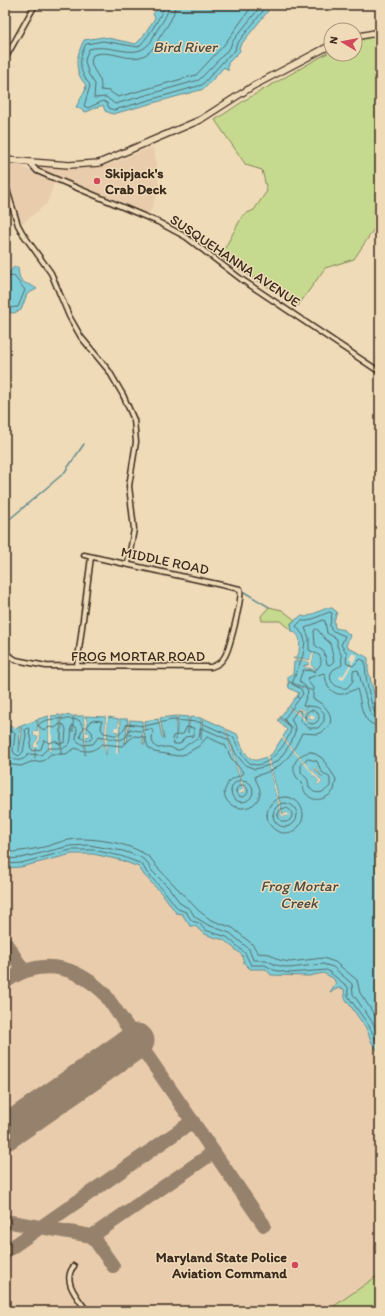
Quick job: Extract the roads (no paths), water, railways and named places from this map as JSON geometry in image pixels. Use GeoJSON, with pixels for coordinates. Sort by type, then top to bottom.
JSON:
{"type":"FeatureCollection","features":[{"type":"Feature","properties":{"kind":"street"},"geometry":{"type":"LineString","coordinates":[[6,56],[35,5]]}},
{"type":"Feature","properties":{"kind":"street"},"geometry":{"type":"LineString","coordinates":[[363,35],[380,32]]}},
{"type":"Feature","properties":{"kind":"street"},"geometry":{"type":"LineString","coordinates":[[5,160],[68,165],[88,164],[120,155],[200,120],[252,86],[323,49]]}},
{"type":"Feature","properties":{"kind":"street","name":"SUSQUEHANNA AVENUE"},"geometry":{"type":"LineString","coordinates":[[29,162],[37,171],[158,222],[186,238],[241,279],[380,372]]}},
{"type":"Feature","properties":{"kind":"street"},"geometry":{"type":"LineString","coordinates":[[5,183],[18,224],[51,273],[77,332],[109,372],[123,394],[134,420],[136,442],[128,486],[134,529],[128,563]]}},
{"type":"Feature","properties":{"kind":"street","name":"MIDDLE ROAD"},"geometry":{"type":"LineString","coordinates":[[84,555],[128,563],[238,588],[241,591]]}},
{"type":"Feature","properties":{"kind":"street"},"geometry":{"type":"LineString","coordinates":[[77,666],[91,556]]}},
{"type":"Feature","properties":{"kind":"street","name":"FROG MORTAR ROAD"},"geometry":{"type":"LineString","coordinates":[[5,653],[16,660],[32,665],[211,667],[218,665],[227,652],[241,599],[241,591]]}},
{"type":"Feature","properties":{"kind":"street"},"geometry":{"type":"LineString","coordinates":[[74,1266],[71,1270],[69,1281],[75,1294],[87,1311]]}},
{"type":"Feature","properties":{"kind":"water","name":"Bird River"},"geometry":{"type":"Polygon","coordinates":[[[161,5],[265,5],[268,11],[239,47],[240,51],[228,63],[228,71],[224,67],[204,89],[113,114],[105,111],[103,105],[86,112],[76,107],[85,91],[86,85],[79,74],[77,63],[79,52],[84,40],[103,37],[136,44],[142,38],[155,18],[153,14],[161,5]]]}},
{"type":"Feature","properties":{"kind":"water"},"geometry":{"type":"Polygon","coordinates":[[[14,267],[18,267],[22,281],[37,289],[27,294],[21,310],[14,313],[5,312],[5,284],[7,282],[5,274],[9,273],[14,267]]]}},
{"type":"Feature","properties":{"kind":"water","name":"Frog Mortar Creek"},"geometry":{"type":"Polygon","coordinates":[[[327,608],[332,608],[337,612],[334,621],[335,628],[344,630],[350,635],[346,646],[368,658],[368,670],[380,716],[380,1054],[372,1043],[366,1028],[345,998],[344,989],[339,988],[330,992],[336,983],[333,978],[323,973],[309,976],[271,975],[266,969],[250,969],[244,963],[242,955],[224,940],[203,933],[195,926],[190,926],[182,914],[176,913],[165,897],[144,875],[139,867],[120,860],[93,854],[72,854],[21,867],[5,868],[5,724],[16,729],[20,726],[19,752],[22,734],[21,726],[37,720],[38,731],[34,731],[34,736],[38,736],[38,739],[34,744],[35,758],[35,747],[40,740],[38,719],[49,716],[49,751],[51,751],[51,716],[60,715],[61,755],[62,715],[73,716],[73,732],[74,716],[84,716],[85,755],[86,736],[89,736],[86,733],[87,721],[85,716],[106,717],[105,738],[100,739],[105,740],[105,744],[102,745],[105,745],[106,755],[108,717],[119,719],[118,727],[114,731],[118,731],[118,753],[120,726],[122,724],[120,724],[120,719],[128,719],[125,743],[127,743],[128,735],[132,735],[128,734],[130,720],[142,721],[143,744],[145,744],[144,721],[158,719],[162,737],[164,739],[160,718],[176,716],[176,740],[178,716],[188,717],[188,733],[190,717],[201,718],[201,740],[203,718],[225,728],[243,790],[240,794],[245,791],[226,729],[237,734],[248,756],[254,760],[266,757],[282,817],[288,815],[288,813],[283,814],[268,756],[272,754],[282,738],[314,774],[312,777],[314,775],[319,781],[317,783],[318,785],[322,782],[313,771],[315,769],[323,778],[316,768],[312,771],[283,737],[287,730],[278,720],[279,718],[295,730],[280,717],[288,707],[308,722],[309,721],[298,713],[300,710],[313,720],[316,717],[309,716],[304,712],[308,705],[304,711],[299,708],[296,712],[289,706],[296,697],[299,698],[297,696],[299,693],[289,688],[288,682],[313,691],[288,681],[288,676],[293,674],[294,662],[297,662],[297,660],[293,658],[310,662],[309,665],[304,665],[304,667],[315,672],[305,666],[317,669],[311,666],[314,654],[312,654],[310,660],[295,657],[299,654],[300,641],[298,635],[292,631],[291,623],[301,616],[306,617],[327,608]]]}},
{"type":"Feature","properties":{"kind":"waterway","name":"Frog Mortar Creek"},"geometry":{"type":"LineString","coordinates":[[5,523],[64,473],[84,444]]}},
{"type":"Feature","properties":{"kind":"waterway"},"geometry":{"type":"LineString","coordinates":[[244,592],[269,607]]}},
{"type":"Feature","properties":{"kind":"place","name":"Skipjack's Crab Deck"},"geometry":{"type":"Point","coordinates":[97,181]}},
{"type":"Feature","properties":{"kind":"place","name":"Maryland State Police Aviation Command"},"geometry":{"type":"Point","coordinates":[295,1265]}}]}
